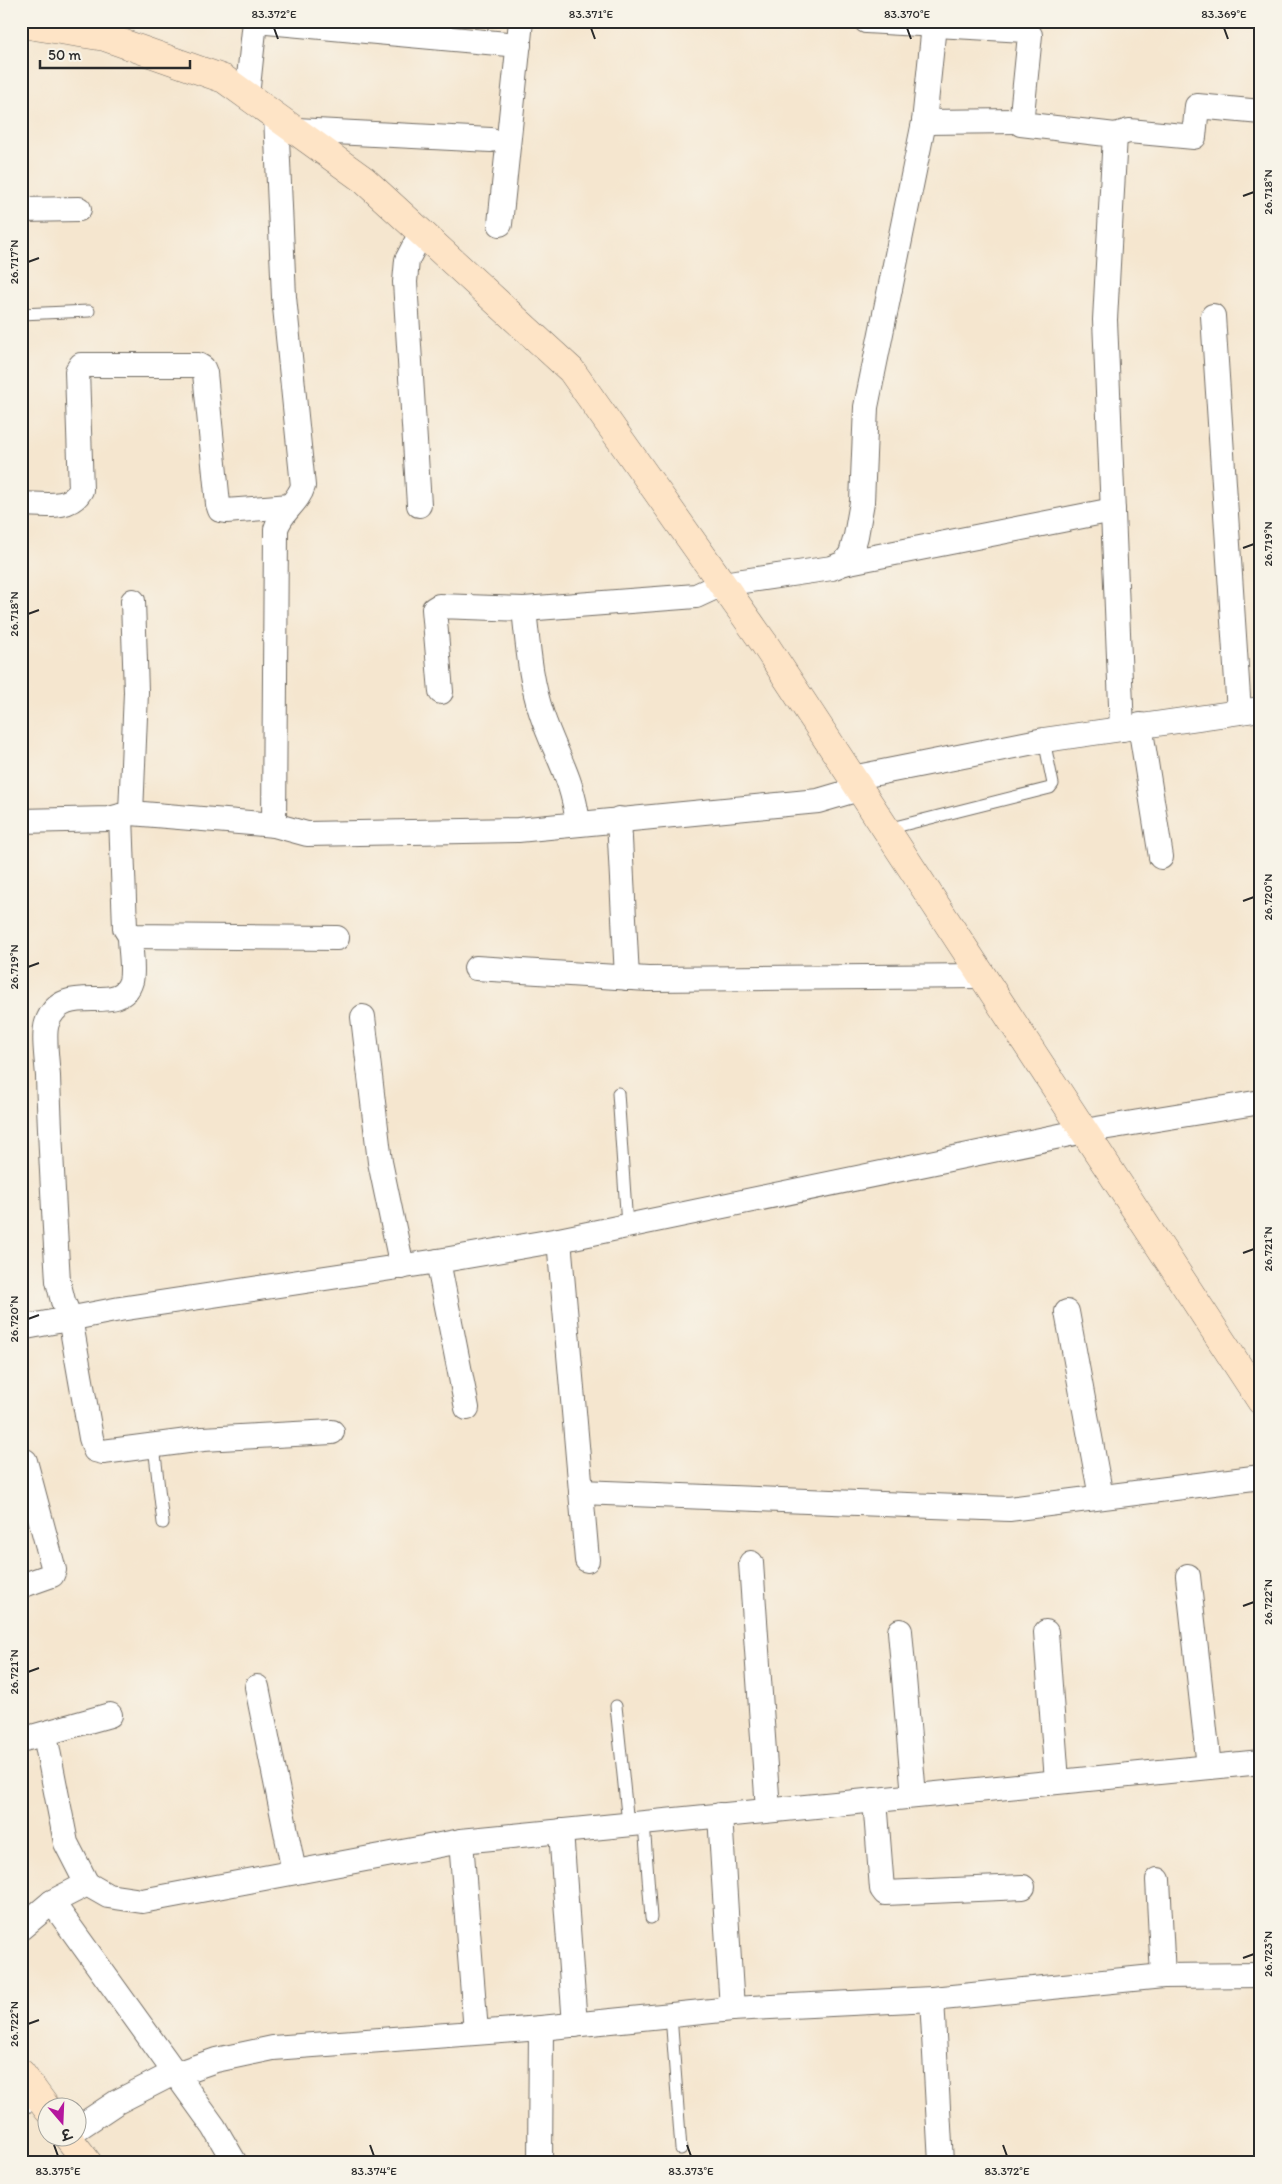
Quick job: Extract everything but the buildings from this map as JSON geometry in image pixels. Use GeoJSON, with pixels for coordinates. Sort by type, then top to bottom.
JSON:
{"type":"FeatureCollection","features":[{"type":"Feature","properties":{"kind":"street"},"geometry":{"type":"LineString","coordinates":[[247,96],[255,21],[519,45]]}},
{"type":"Feature","properties":{"kind":"street"},"geometry":{"type":"LineString","coordinates":[[500,224],[522,21]]}},
{"type":"Feature","properties":{"kind":"street"},"geometry":{"type":"LineString","coordinates":[[866,21],[1029,32],[1019,121],[1023,126],[1115,135],[1129,131],[1194,137],[1197,106],[1261,112]]}},
{"type":"Feature","properties":{"kind":"street"},"geometry":{"type":"LineString","coordinates":[[21,24],[105,37],[224,80],[364,180],[571,370],[764,643],[1261,1402]]}},
{"type":"Feature","properties":{"kind":"street"},"geometry":{"type":"LineString","coordinates":[[844,563],[851,554],[862,502],[866,407],[924,122],[934,25]]}},
{"type":"Feature","properties":{"kind":"street"},"geometry":{"type":"LineString","coordinates":[[924,122],[1019,121]]}},
{"type":"Feature","properties":{"kind":"street"},"geometry":{"type":"LineString","coordinates":[[286,123],[491,140]]}},
{"type":"Feature","properties":{"kind":"street"},"geometry":{"type":"LineString","coordinates":[[274,825],[276,529],[280,518],[301,494],[303,486],[284,298],[286,123]]}},
{"type":"Feature","properties":{"kind":"street"},"geometry":{"type":"LineString","coordinates":[[1115,135],[1105,320],[1113,510],[1131,727],[1161,857]]}},
{"type":"Feature","properties":{"kind":"street"},"geometry":{"type":"LineString","coordinates":[[21,210],[79,209]]}},
{"type":"Feature","properties":{"kind":"street"},"geometry":{"type":"LineString","coordinates":[[420,505],[405,282],[408,260],[421,233]]}},
{"type":"Feature","properties":{"kind":"street"},"geometry":{"type":"LineString","coordinates":[[21,821],[109,819],[126,814],[274,825],[308,834],[518,830],[818,801],[856,783],[1044,740],[1250,711],[1213,316]]}},
{"type":"Feature","properties":{"kind":"street"},"geometry":{"type":"LineString","coordinates":[[21,504],[66,504],[76,498],[81,490],[77,371],[81,365],[198,365],[205,374],[220,510],[226,512],[290,506]]}},
{"type":"Feature","properties":{"kind":"street"},"geometry":{"type":"LineString","coordinates":[[441,692],[434,610],[436,608],[524,609],[696,596],[722,584],[832,568],[844,563],[1113,510]]}},
{"type":"Feature","properties":{"kind":"street"},"geometry":{"type":"LineString","coordinates":[[133,601],[136,692],[126,814],[125,928],[130,936],[131,981],[126,991],[108,999],[69,999],[55,1007],[46,1024],[58,1281],[70,1318],[90,1438],[95,1450],[103,1452],[203,1439],[332,1432]]}},
{"type":"Feature","properties":{"kind":"street"},"geometry":{"type":"LineString","coordinates":[[524,609],[535,690],[542,716],[568,775],[575,799],[578,824]]}},
{"type":"Feature","properties":{"kind":"street"},"geometry":{"type":"LineString","coordinates":[[619,819],[627,978]]}},
{"type":"Feature","properties":{"kind":"street"},"geometry":{"type":"LineString","coordinates":[[130,936],[337,938]]}},
{"type":"Feature","properties":{"kind":"street"},"geometry":{"type":"LineString","coordinates":[[476,968],[627,978],[982,976]]}},
{"type":"Feature","properties":{"kind":"street"},"geometry":{"type":"LineString","coordinates":[[363,1017],[380,1162],[402,1267]]}},
{"type":"Feature","properties":{"kind":"street"},"geometry":{"type":"LineString","coordinates":[[21,1328],[70,1318],[402,1267],[559,1240],[1084,1131],[1261,1102]]}},
{"type":"Feature","properties":{"kind":"street"},"geometry":{"type":"LineString","coordinates":[[559,1240],[586,1560]]}},
{"type":"Feature","properties":{"kind":"street"},"geometry":{"type":"LineString","coordinates":[[438,1261],[467,1408]]}},
{"type":"Feature","properties":{"kind":"street"},"geometry":{"type":"LineString","coordinates":[[1067,1312],[1101,1497]]}},
{"type":"Feature","properties":{"kind":"street"},"geometry":{"type":"LineString","coordinates":[[21,1586],[52,1575],[54,1570],[25,1461]]}},
{"type":"Feature","properties":{"kind":"street"},"geometry":{"type":"LineString","coordinates":[[581,1492],[1009,1509],[1261,1477]]}},
{"type":"Feature","properties":{"kind":"street"},"geometry":{"type":"LineString","coordinates":[[751,1563],[768,1810]]}},
{"type":"Feature","properties":{"kind":"street"},"geometry":{"type":"LineString","coordinates":[[1188,1576],[1209,1767]]}},
{"type":"Feature","properties":{"kind":"street"},"geometry":{"type":"LineString","coordinates":[[900,1631],[914,1796]]}},
{"type":"Feature","properties":{"kind":"street"},"geometry":{"type":"LineString","coordinates":[[1046,1632],[1057,1781]]}},
{"type":"Feature","properties":{"kind":"street"},"geometry":{"type":"LineString","coordinates":[[257,1687],[294,1872]]}},
{"type":"Feature","properties":{"kind":"street"},"geometry":{"type":"LineString","coordinates":[[21,1740],[45,1735],[110,1715]]}},
{"type":"Feature","properties":{"kind":"street"},"geometry":{"type":"LineString","coordinates":[[45,1735],[66,1843],[87,1884],[108,1896],[142,1901],[461,1841],[1261,1762]]}},
{"type":"Feature","properties":{"kind":"street"},"geometry":{"type":"LineString","coordinates":[[875,1800],[882,1889],[885,1893],[1022,1887]]}},
{"type":"Feature","properties":{"kind":"street"},"geometry":{"type":"LineString","coordinates":[[720,1815],[732,2009]]}},
{"type":"Feature","properties":{"kind":"street"},"geometry":{"type":"LineString","coordinates":[[561,1830],[575,2025]]}},
{"type":"Feature","properties":{"kind":"street"},"geometry":{"type":"LineString","coordinates":[[461,1841],[476,2032]]}},
{"type":"Feature","properties":{"kind":"street"},"geometry":{"type":"LineString","coordinates":[[1158,1880],[1164,1976]]}},
{"type":"Feature","properties":{"kind":"street"},"geometry":{"type":"LineString","coordinates":[[21,1928],[52,1902],[87,1884]]}},
{"type":"Feature","properties":{"kind":"street"},"geometry":{"type":"LineString","coordinates":[[52,1902],[214,2127],[235,2163]]}},
{"type":"Feature","properties":{"kind":"street"},"geometry":{"type":"LineString","coordinates":[[88,2121],[116,2102],[176,2074],[216,2060],[273,2048],[542,2028],[732,2009],[932,1999],[1164,1976],[1261,1976]]}},
{"type":"Feature","properties":{"kind":"street"},"geometry":{"type":"LineString","coordinates":[[932,1999],[941,2163]]}},
{"type":"Feature","properties":{"kind":"street"},"geometry":{"type":"LineString","coordinates":[[540,2163],[542,2028]]}},
{"type":"Feature","properties":{"kind":"street"},"geometry":{"type":"LineString","coordinates":[[21,2073],[36,2103]]}},
{"type":"Feature","properties":{"kind":"street"},"geometry":{"type":"LineString","coordinates":[[75,2146],[88,2163]]}},
{"type":"Feature","properties":{"kind":"lane"},"geometry":{"type":"LineString","coordinates":[[21,314],[89,311]]}},
{"type":"Feature","properties":{"kind":"lane"},"geometry":{"type":"LineString","coordinates":[[886,829],[1050,788],[1053,784],[1044,740]]}},
{"type":"Feature","properties":{"kind":"lane"},"geometry":{"type":"LineString","coordinates":[[618,1093],[627,1226]]}},
{"type":"Feature","properties":{"kind":"lane"},"geometry":{"type":"LineString","coordinates":[[154,1446],[163,1523]]}},
{"type":"Feature","properties":{"kind":"lane"},"geometry":{"type":"LineString","coordinates":[[616,1706],[651,1918]]}},
{"type":"Feature","properties":{"kind":"lane"},"geometry":{"type":"LineString","coordinates":[[671,2015],[681,2149]]}}]}
